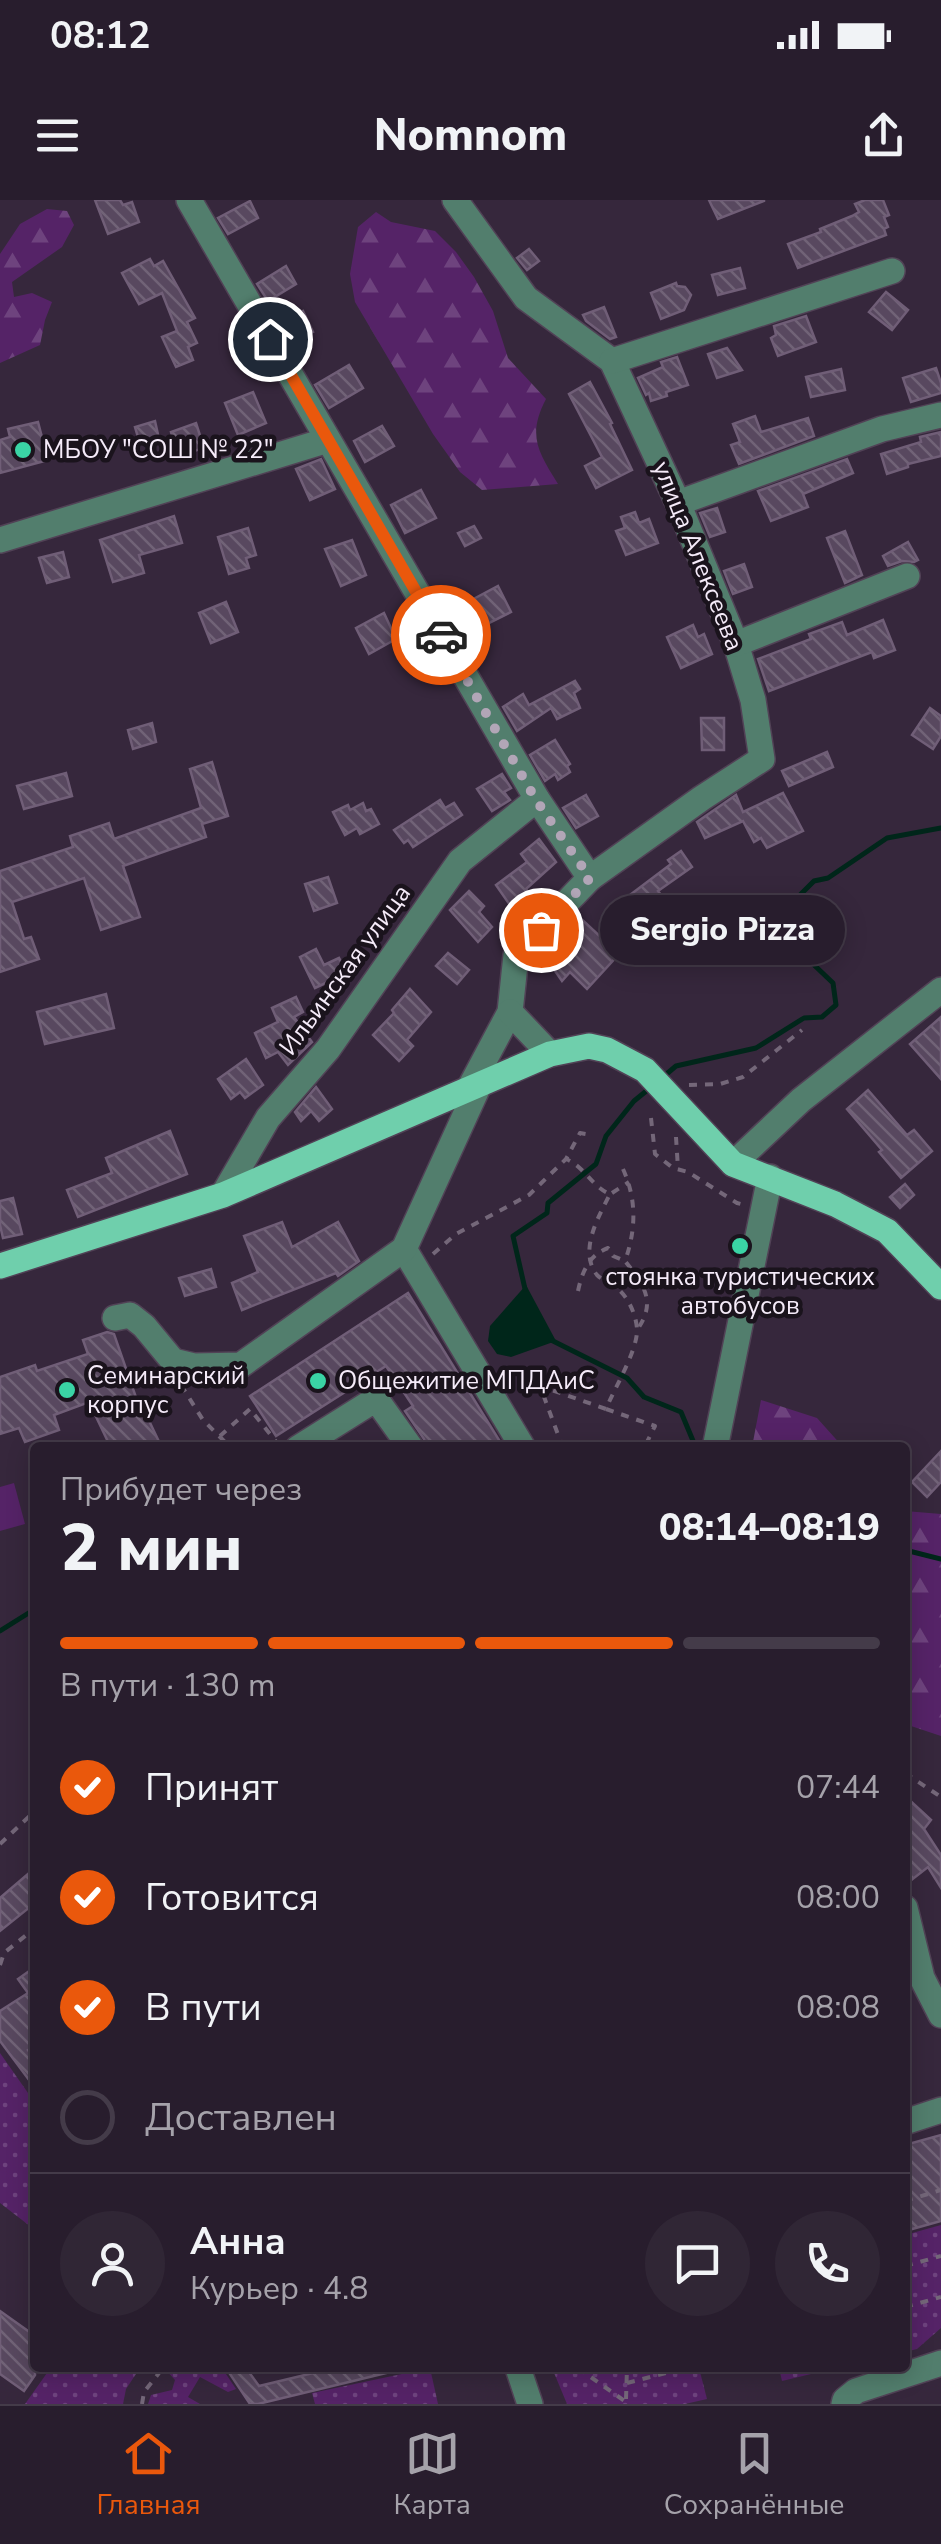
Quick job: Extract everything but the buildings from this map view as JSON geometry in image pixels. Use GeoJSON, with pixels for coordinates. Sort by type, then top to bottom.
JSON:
{"type":"FeatureCollection","features":[{"type":"Feature","properties":{"kind":"main road"},"geometry":{"type":"LineString","coordinates":[[0,1266],[223,1195],[550,1054],[589,1046],[607,1050],[680,1092],[733,1164],[835,1204],[888,1231],[941,1287]]}},
{"type":"Feature","properties":{"kind":"street"},"geometry":{"type":"LineString","coordinates":[[114,1318],[130,1315],[173,1361],[194,1366],[241,1365],[404,1249],[510,1012],[516,955],[590,878],[536,800],[189,200]]}},
{"type":"Feature","properties":{"kind":"street"},"geometry":{"type":"LineString","coordinates":[[455,200],[526,298],[612,360],[892,270]]}},
{"type":"Feature","properties":{"kind":"street","name":"улица Алексеева"},"geometry":{"type":"LineString","coordinates":[[590,878],[762,759],[752,700],[736,644],[678,503],[612,360]]}},
{"type":"Feature","properties":{"kind":"street"},"geometry":{"type":"LineString","coordinates":[[678,503],[882,428],[941,414]]}},
{"type":"Feature","properties":{"kind":"street"},"geometry":{"type":"LineString","coordinates":[[0,540],[328,440]]}},
{"type":"Feature","properties":{"kind":"street"},"geometry":{"type":"LineString","coordinates":[[736,644],[907,576]]}},
{"type":"Feature","properties":{"kind":"street","name":"Ильинская улица"},"geometry":{"type":"LineString","coordinates":[[223,1195],[268,1118],[328,1049],[460,861],[536,800]]}},
{"type":"Feature","properties":{"kind":"street"},"geometry":{"type":"LineString","coordinates":[[733,1164],[801,1100],[941,990]]}},
{"type":"Feature","properties":{"kind":"street"},"geometry":{"type":"LineString","coordinates":[[510,1012],[550,1054]]}},
{"type":"Feature","properties":{"kind":"street"},"geometry":{"type":"LineString","coordinates":[[717,1442],[770,1177]]}},
{"type":"Feature","properties":{"kind":"street"},"geometry":{"type":"LineString","coordinates":[[404,1249],[519,1442]]}},
{"type":"Feature","properties":{"kind":"street"},"geometry":{"type":"LineString","coordinates":[[308,1442],[376,1399],[407,1442]]}},
{"type":"Feature","properties":{"kind":"street"},"geometry":{"type":"LineString","coordinates":[[910,1929],[922,1978],[941,2015]]}},
{"type":"Feature","properties":{"kind":"street"},"geometry":{"type":"LineString","coordinates":[[910,2120],[941,2110]]}},
{"type":"Feature","properties":{"kind":"street"},"geometry":{"type":"LineString","coordinates":[[844,2404],[856,2390],[941,2364]]}},
{"type":"Feature","properties":{"kind":"street"},"geometry":{"type":"LineString","coordinates":[[519,2372],[530,2404]]}},
{"type":"Feature","properties":{"kind":"path"},"geometry":{"type":"LineString","coordinates":[[680,1092],[743,1077],[802,1030]]}},
{"type":"Feature","properties":{"kind":"path"},"geometry":{"type":"LineString","coordinates":[[651,1118],[655,1154],[737,1203],[763,1209]]}},
{"type":"Feature","properties":{"kind":"path"},"geometry":{"type":"LineString","coordinates":[[418,1274],[431,1255],[456,1234],[528,1195],[566,1159],[580,1133],[592,1135]]}},
{"type":"Feature","properties":{"kind":"path"},"geometry":{"type":"LineString","coordinates":[[676,1133],[678,1169]]}},
{"type":"Feature","properties":{"kind":"path"},"geometry":{"type":"LineString","coordinates":[[566,1159],[600,1190],[610,1194]]}},
{"type":"Feature","properties":{"kind":"path"},"geometry":{"type":"LineString","coordinates":[[623,1169],[634,1210],[632,1241],[625,1261]]}},
{"type":"Feature","properties":{"kind":"path"},"geometry":{"type":"LineString","coordinates":[[629,1182],[610,1194],[596,1222],[590,1247],[598,1275],[629,1300],[637,1330]]}},
{"type":"Feature","properties":{"kind":"path"},"geometry":{"type":"LineString","coordinates":[[578,1291],[591,1260],[608,1248],[639,1278],[648,1298],[645,1318],[606,1409]]}},
{"type":"Feature","properties":{"kind":"path"},"geometry":{"type":"LineString","coordinates":[[173,1361],[183,1391],[203,1420],[226,1442]]}},
{"type":"Feature","properties":{"kind":"path"},"geometry":{"type":"LineString","coordinates":[[561,1442],[540,1386],[655,1426],[647,1442]]}},
{"type":"Feature","properties":{"kind":"path"},"geometry":{"type":"LineString","coordinates":[[220,1436],[250,1409],[275,1442]]}},
{"type":"Feature","properties":{"kind":"path"},"geometry":{"type":"LineString","coordinates":[[910,1777],[941,1797]]}},
{"type":"Feature","properties":{"kind":"path"},"geometry":{"type":"LineString","coordinates":[[0,1844],[30,1815]]}},
{"type":"Feature","properties":{"kind":"path"},"geometry":{"type":"LineString","coordinates":[[0,1965],[4,1953],[30,1932]]}},
{"type":"Feature","properties":{"kind":"path"},"geometry":{"type":"LineString","coordinates":[[910,2199],[941,2190]]}},
{"type":"Feature","properties":{"kind":"path"},"geometry":{"type":"LineString","coordinates":[[910,2265],[941,2256]]}},
{"type":"Feature","properties":{"kind":"path"},"geometry":{"type":"LineString","coordinates":[[910,2306],[941,2298]]}},
{"type":"Feature","properties":{"kind":"path"},"geometry":{"type":"LineString","coordinates":[[583,2372],[626,2403]]}},
{"type":"Feature","properties":{"kind":"path"},"geometry":{"type":"LineString","coordinates":[[626,2403],[627,2372]]}},
{"type":"Feature","properties":{"kind":"path"},"geometry":{"type":"LineString","coordinates":[[626,2383],[669,2372]]}},
{"type":"Feature","properties":{"kind":"path"},"geometry":{"type":"LineString","coordinates":[[142,2404],[144,2392],[159,2373]]}},
{"type":"Feature","properties":{"kind":"green space"},"geometry":{"type":"Polygon","coordinates":[[[47,209],[67,211],[74,225],[62,247],[12,282],[14,297],[32,293],[52,302],[40,345],[0,363],[0,254],[20,224],[47,209]]]}},
{"type":"Feature","properties":{"kind":"green space"},"geometry":{"type":"Polygon","coordinates":[[[376,212],[391,222],[435,231],[474,277],[493,311],[508,358],[546,399],[537,423],[537,443],[558,484],[482,490],[460,472],[433,434],[355,302],[350,274],[358,227],[376,212]]]}},
{"type":"Feature","properties":{"kind":"green space"},"geometry":{"type":"Polygon","coordinates":[[[761,1400],[817,1418],[839,1442],[753,1442],[761,1400]]]}},
{"type":"Feature","properties":{"kind":"green space"},"geometry":{"type":"Polygon","coordinates":[[[14,1483],[25,1524],[0,1531],[0,1487],[14,1483]]]}},
{"type":"Feature","properties":{"kind":"green space"},"geometry":{"type":"Polygon","coordinates":[[[910,1511],[941,1514],[941,1736],[910,1726],[910,1511]]]}},
{"type":"Feature","properties":{"kind":"green space"},"geometry":{"type":"Polygon","coordinates":[[[0,2053],[30,2096],[30,2226],[0,2203],[0,2053]]]}},
{"type":"Feature","properties":{"kind":"green space"},"geometry":{"type":"Polygon","coordinates":[[[941,2225],[941,2328],[910,2351],[910,2234],[941,2225]]]}},
{"type":"Feature","properties":{"kind":"green space"},"geometry":{"type":"Polygon","coordinates":[[[137,2372],[126,2389],[123,2404],[25,2404],[47,2373],[137,2372]]]}},
{"type":"Feature","properties":{"kind":"green space"},"geometry":{"type":"Polygon","coordinates":[[[168,2372],[225,2372],[236,2389],[228,2392],[200,2377],[188,2397],[200,2404],[148,2404],[151,2395],[172,2390],[175,2380],[168,2372]]]}},
{"type":"Feature","properties":{"kind":"green space"},"geometry":{"type":"Polygon","coordinates":[[[411,2372],[431,2372],[438,2404],[315,2404],[312,2393],[411,2372]]]}},
{"type":"Feature","properties":{"kind":"green space"},"geometry":{"type":"Polygon","coordinates":[[[554,2372],[700,2372],[707,2399],[685,2404],[567,2404],[554,2372]]]}},
{"type":"Feature","properties":{"kind":"green space"},"geometry":{"type":"Polygon","coordinates":[[[780,2372],[819,2372],[782,2381],[780,2372]]]}},
{"type":"Feature","properties":{"kind":"shaded area"},"geometry":{"type":"Polygon","coordinates":[[[526,1285],[556,1341],[511,1357],[497,1354],[488,1341],[490,1326],[526,1285]]]}},
{"type":"Feature","properties":{"kind":"waterway"},"geometry":{"type":"LineString","coordinates":[[663,1077],[676,1066],[756,1048],[804,1018],[822,1017],[836,1005],[833,983],[791,943],[800,895],[814,881],[828,878],[887,838],[941,828]]}},
{"type":"Feature","properties":{"kind":"waterway"},"geometry":{"type":"LineString","coordinates":[[525,1289],[513,1236],[547,1213],[548,1203],[596,1164],[606,1136],[634,1101],[650,1088]]}},
{"type":"Feature","properties":{"kind":"waterway"},"geometry":{"type":"LineString","coordinates":[[553,1341],[627,1378],[644,1397],[681,1412],[694,1442]]}},
{"type":"Feature","properties":{"kind":"waterway"},"geometry":{"type":"LineString","coordinates":[[910,1551],[941,1559]]}},
{"type":"Feature","properties":{"kind":"waterway"},"geometry":{"type":"LineString","coordinates":[[0,1631],[30,1612]]}},
{"type":"Feature","properties":{"kind":"way so far"},"geometry":{"type":"LineString","coordinates":[[441,635],[536,800],[590,878],[541,930]]}},
{"type":"Feature","properties":{"kind":"place","name":"МБОУ \"СОШ № 22\""},"geometry":{"type":"Point","coordinates":[23,450]}},
{"type":"Feature","properties":{"kind":"place","name":"Sergio Pizza"},"geometry":{"type":"Point","coordinates":[541,930]}},
{"type":"Feature","properties":{"kind":"place","name":"стоянка туристических автобусов"},"geometry":{"type":"Point","coordinates":[740,1246]}},
{"type":"Feature","properties":{"kind":"place","name":"Общежитие МПДАиС"},"geometry":{"type":"Point","coordinates":[318,1381]}},
{"type":"Feature","properties":{"kind":"place","name":"Семинарский корпус"},"geometry":{"type":"Point","coordinates":[67,1390]}},
{"type":"Feature","properties":{"kind":"route"},"geometry":{"type":"LineString","coordinates":[[270,339],[441,635]]}}]}
